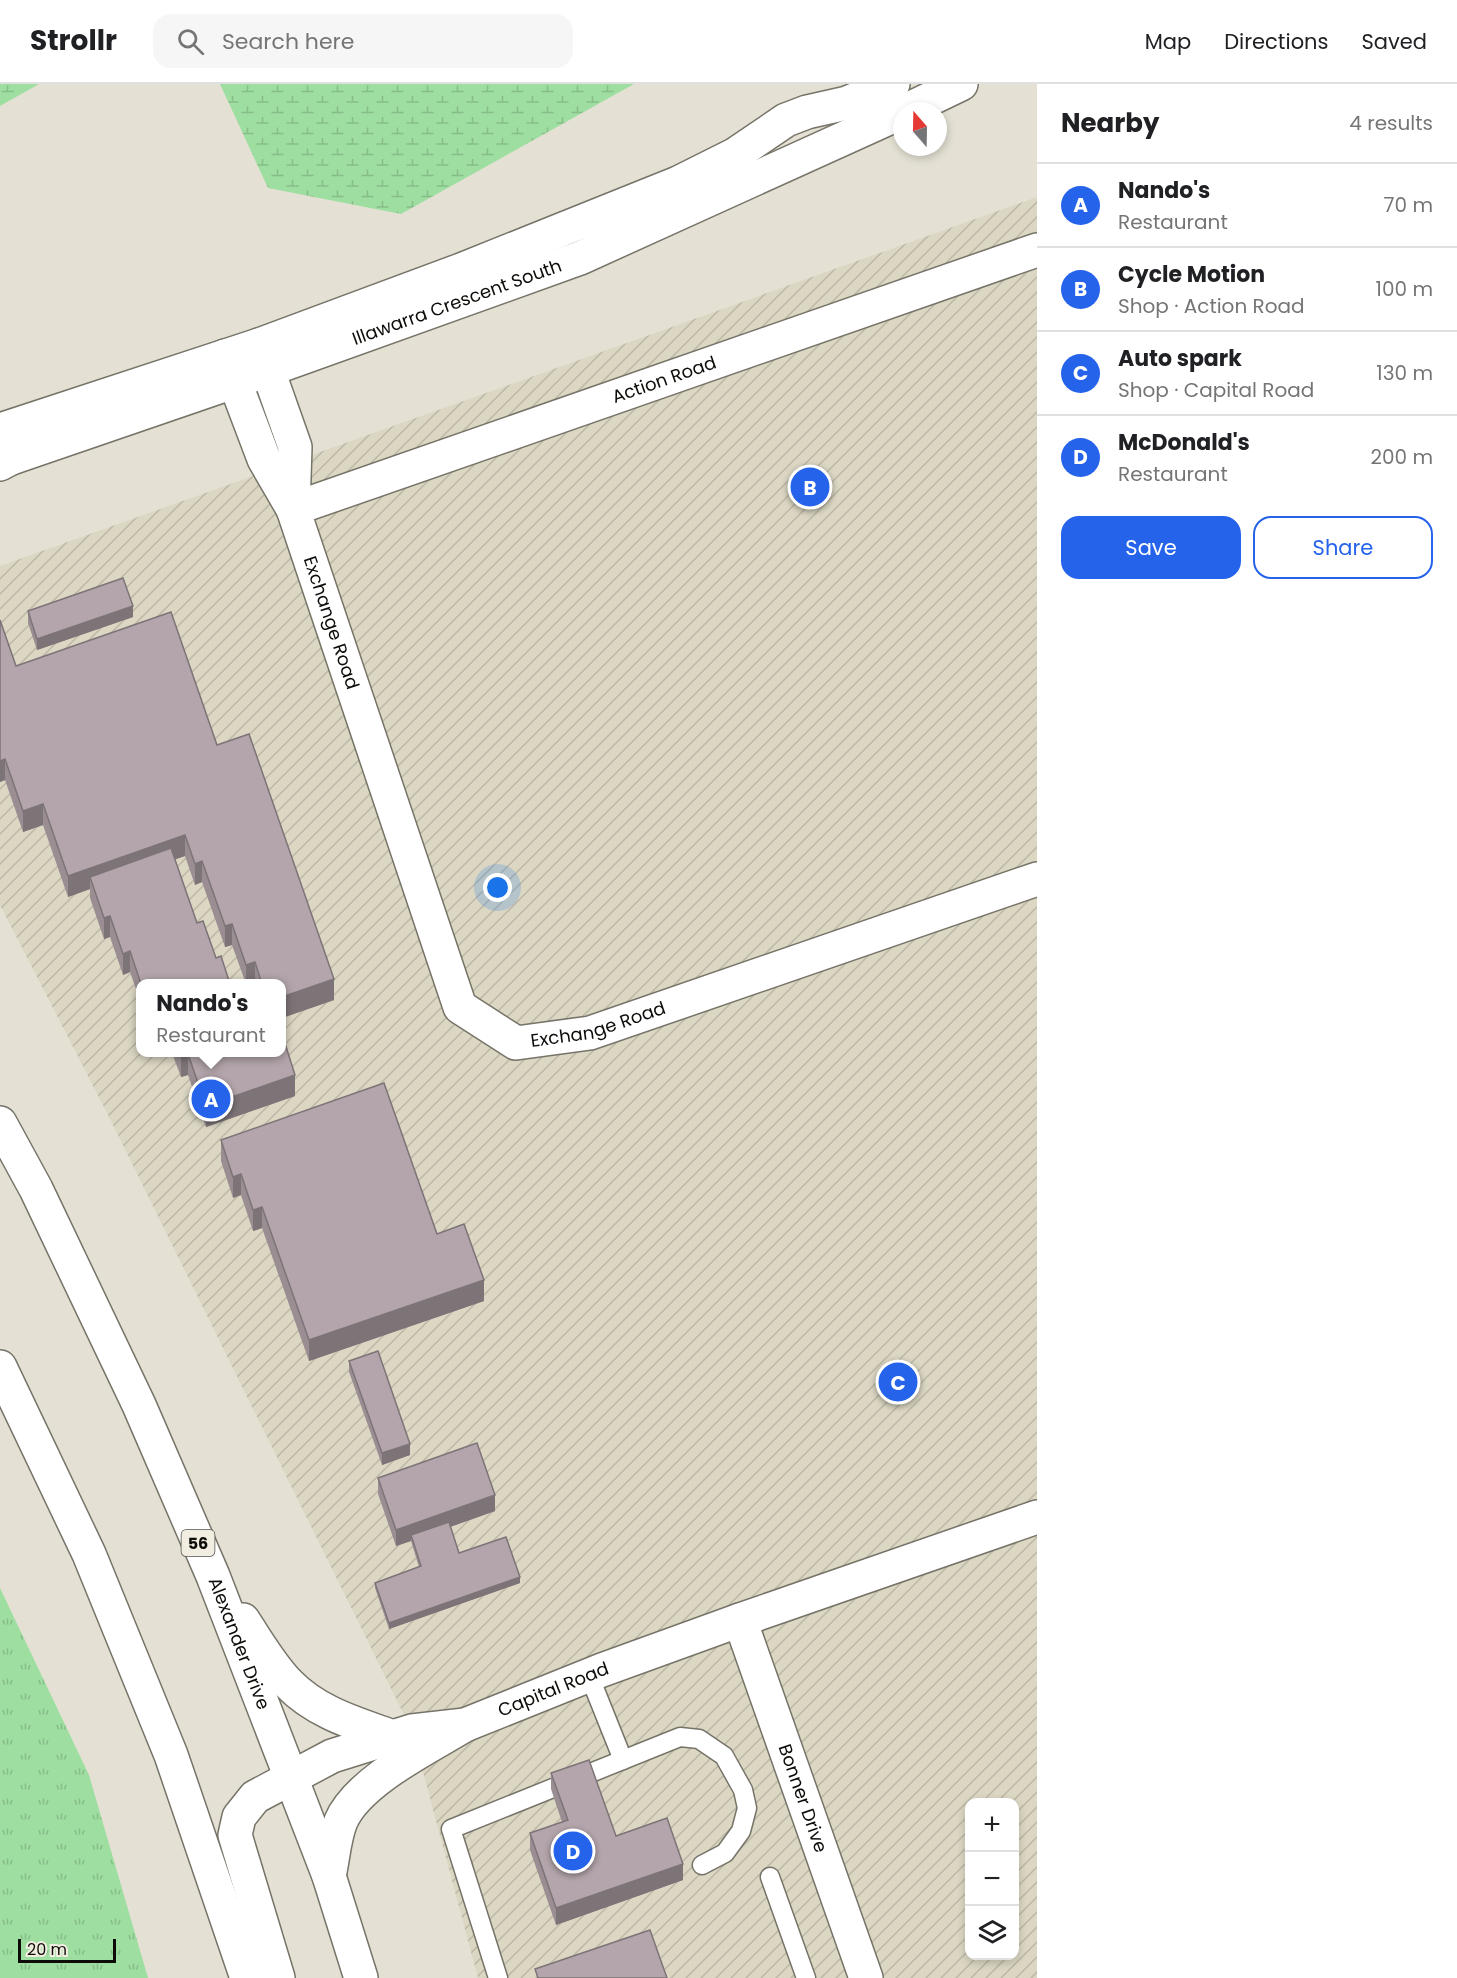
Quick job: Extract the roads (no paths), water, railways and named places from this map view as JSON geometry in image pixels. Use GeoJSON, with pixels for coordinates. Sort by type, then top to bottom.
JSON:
{"type":"FeatureCollection","features":[{"type":"Feature","properties":{"kind":"street","name":"Illawarra Crescent South"},"geometry":{"type":"LineString","coordinates":[[263,357],[461,270],[678,183],[736,154],[786,120],[807,112],[847,103],[893,84]]}},
{"type":"Feature","properties":{"kind":"street","name":"Illawarra Crescent South"},"geometry":{"type":"LineString","coordinates":[[924,102],[961,84]]}},
{"type":"Feature","properties":{"kind":"street","name":"Illawarra Crescent South"},"geometry":{"type":"LineString","coordinates":[[3,453],[263,357],[580,258],[893,117]]}},
{"type":"Feature","properties":{"kind":"street","name":"Action Road"},"geometry":{"type":"LineString","coordinates":[[293,508],[1037,250]]}},
{"type":"Feature","properties":{"kind":"street","name":"Exchange Road"},"geometry":{"type":"LineString","coordinates":[[263,357],[295,447],[293,508]]}},
{"type":"Feature","properties":{"kind":"street","name":"Exchange Road"},"geometry":{"type":"LineString","coordinates":[[230,369],[264,459],[293,508],[460,1007],[516,1043],[590,1033],[1037,879]]}},
{"type":"Feature","properties":{"kind":"street","name":"Alexander Drive"},"geometry":{"type":"LineString","coordinates":[[0,1123],[36,1189],[139,1405],[213,1576],[329,1876],[361,1978]]}},
{"type":"Feature","properties":{"kind":"street"},"geometry":{"type":"LineString","coordinates":[[0,1367],[89,1554],[171,1755],[247,1978]]}},
{"type":"Feature","properties":{"kind":"street","name":"Capital Road"},"geometry":{"type":"LineString","coordinates":[[278,1978],[235,1835],[239,1817],[255,1797],[332,1756],[412,1731],[465,1725],[589,1675],[740,1620],[1037,1517]]}},
{"type":"Feature","properties":{"kind":"street"},"geometry":{"type":"LineString","coordinates":[[213,1576],[289,1684],[309,1700],[338,1717],[393,1737]]}},
{"type":"Feature","properties":{"kind":"street","name":"Bonner Drive"},"geometry":{"type":"LineString","coordinates":[[740,1620],[866,1978]]}},
{"type":"Feature","properties":{"kind":"street"},"geometry":{"type":"LineString","coordinates":[[329,1876],[341,1821],[357,1797],[382,1775],[465,1725]]}},
{"type":"Feature","properties":{"kind":"lane"},"geometry":{"type":"LineString","coordinates":[[589,1675],[623,1760]]}},
{"type":"Feature","properties":{"kind":"lane"},"geometry":{"type":"LineString","coordinates":[[498,1978],[450,1829],[680,1737],[699,1739],[724,1756],[743,1790],[747,1808],[741,1831],[725,1853],[702,1865]]}},
{"type":"Feature","properties":{"kind":"lane"},"geometry":{"type":"LineString","coordinates":[[770,1877],[806,1978]]}},
{"type":"Feature","properties":{"kind":"place","name":"Cycle Motion"},"geometry":{"type":"Point","coordinates":[810,487]}},
{"type":"Feature","properties":{"kind":"place","name":"Nando's"},"geometry":{"type":"Point","coordinates":[211,1099]}},
{"type":"Feature","properties":{"kind":"place","name":"Auto spark"},"geometry":{"type":"Point","coordinates":[898,1382]}},
{"type":"Feature","properties":{"kind":"place","name":"McDonald's"},"geometry":{"type":"Point","coordinates":[573,1851]}}]}
